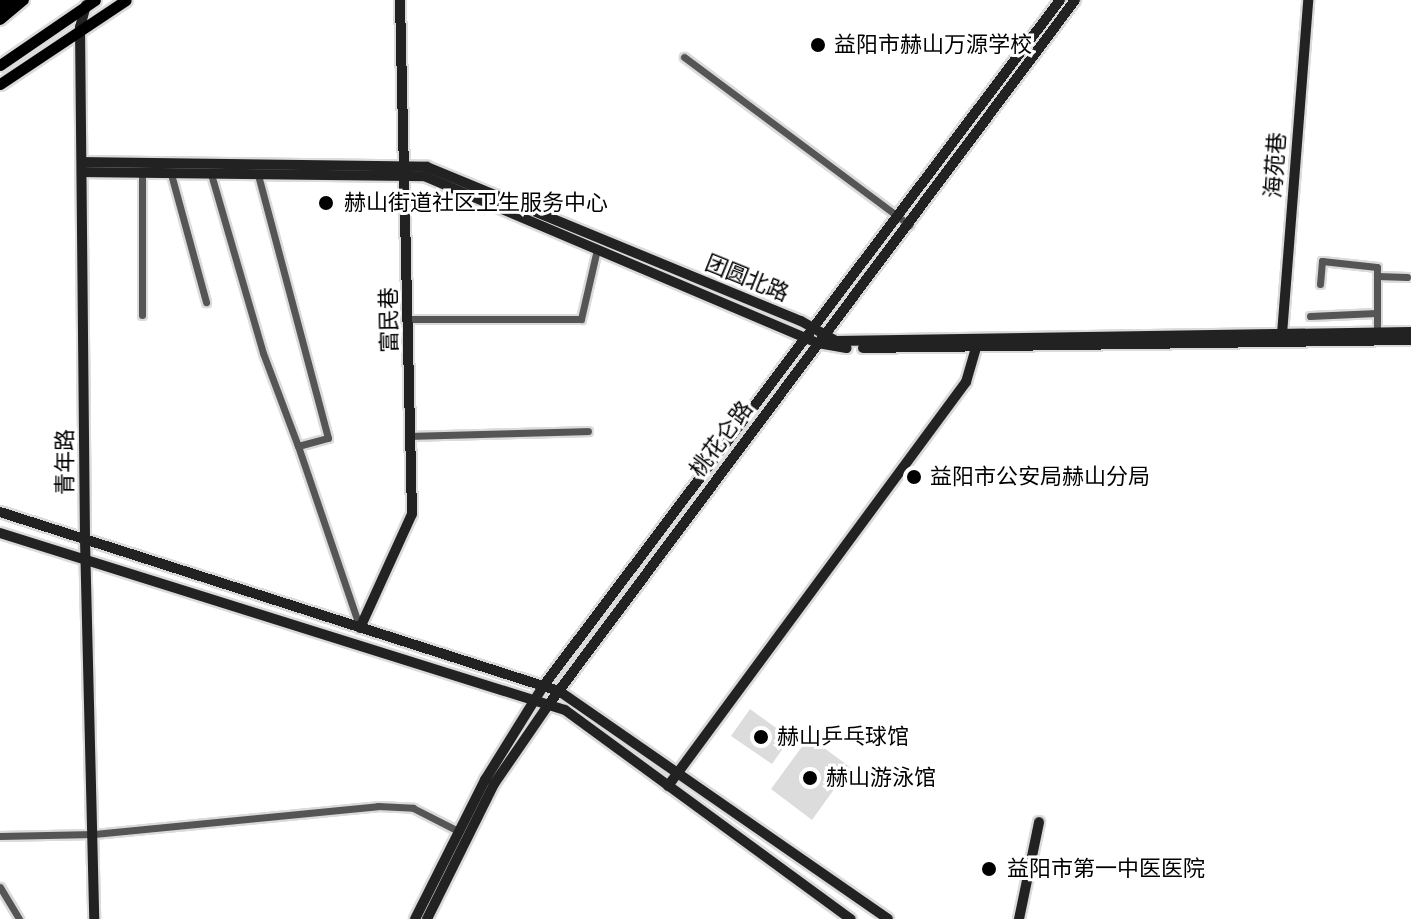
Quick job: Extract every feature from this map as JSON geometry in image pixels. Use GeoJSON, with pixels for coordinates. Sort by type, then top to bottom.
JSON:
{"type":"FeatureCollection","features":[{"type":"Feature","properties":{"kind":"highway"},"geometry":{"type":"LineString","coordinates":[[0,6],[8,0]]}},
{"type":"Feature","properties":{"kind":"highway"},"geometry":{"type":"LineString","coordinates":[[0,19],[23,0]]}},
{"type":"Feature","properties":{"kind":"main road"},"geometry":{"type":"LineString","coordinates":[[0,84],[80,27],[126,0]]}},
{"type":"Feature","properties":{"kind":"main road","name":"富民巷"},"geometry":{"type":"LineString","coordinates":[[360,628],[412,514],[400,0]]}},
{"type":"Feature","properties":{"kind":"main road","name":"桃花仑路"},"geometry":{"type":"LineString","coordinates":[[904,222],[1060,0]]}},
{"type":"Feature","properties":{"kind":"main road","name":"桃花仑路"},"geometry":{"type":"LineString","coordinates":[[415,919],[458,831],[544,685],[1075,0]]}},
{"type":"Feature","properties":{"kind":"main road","name":"海苑巷"},"geometry":{"type":"LineString","coordinates":[[1282,334],[1308,0]]}},
{"type":"Feature","properties":{"kind":"main road"},"geometry":{"type":"LineString","coordinates":[[0,65],[88,1]]}},
{"type":"Feature","properties":{"kind":"main road","name":"青年路"},"geometry":{"type":"LineString","coordinates":[[88,1],[80,27],[84,167],[85,561],[94,919]]}},
{"type":"Feature","properties":{"kind":"main road","name":"团圆北路"},"geometry":{"type":"LineString","coordinates":[[84,167],[406,168],[597,249],[816,336],[836,341],[1411,340]]}},
{"type":"Feature","properties":{"kind":"main road","name":"团圆北路"},"geometry":{"type":"LineString","coordinates":[[84,167],[142,173],[258,175],[427,167],[816,336]]}},
{"type":"Feature","properties":{"kind":"main road","name":"团圆北路"},"geometry":{"type":"LineString","coordinates":[[978,343],[1411,332]]}},
{"type":"Feature","properties":{"kind":"main road","name":"桃花仑路"},"geometry":{"type":"LineString","coordinates":[[427,919],[494,784],[816,336]]}},
{"type":"Feature","properties":{"kind":"main road"},"geometry":{"type":"LineString","coordinates":[[668,786],[966,382],[978,343]]}},
{"type":"Feature","properties":{"kind":"main road"},"geometry":{"type":"LineString","coordinates":[[0,512],[559,691],[680,770],[888,919]]}},
{"type":"Feature","properties":{"kind":"main road"},"geometry":{"type":"LineString","coordinates":[[0,533],[549,704],[851,919]]}},
{"type":"Feature","properties":{"kind":"main road"},"geometry":{"type":"LineString","coordinates":[[1019,919],[1039,822]]}},
{"type":"Feature","properties":{"kind":"street"},"geometry":{"type":"LineString","coordinates":[[684,57],[904,222]]}},
{"type":"Feature","properties":{"kind":"street"},"geometry":{"type":"LineString","coordinates":[[142,173],[142,315]]}},
{"type":"Feature","properties":{"kind":"street"},"geometry":{"type":"LineString","coordinates":[[171,174],[206,302]]}},
{"type":"Feature","properties":{"kind":"street"},"geometry":{"type":"LineString","coordinates":[[211,174],[263,353],[360,628]]}},
{"type":"Feature","properties":{"kind":"street"},"geometry":{"type":"LineString","coordinates":[[258,175],[328,438],[298,446]]}},
{"type":"Feature","properties":{"kind":"street"},"geometry":{"type":"LineString","coordinates":[[409,319],[581,319],[597,249]]}},
{"type":"Feature","properties":{"kind":"street"},"geometry":{"type":"LineString","coordinates":[[1320,284],[1322,261],[1377,267],[1377,332]]}},
{"type":"Feature","properties":{"kind":"street"},"geometry":{"type":"LineString","coordinates":[[1377,276],[1407,277]]}},
{"type":"Feature","properties":{"kind":"street"},"geometry":{"type":"LineString","coordinates":[[1310,316],[1376,313]]}},
{"type":"Feature","properties":{"kind":"street"},"geometry":{"type":"LineString","coordinates":[[411,436],[588,431]]}},
{"type":"Feature","properties":{"kind":"street"},"geometry":{"type":"LineString","coordinates":[[0,836],[94,834],[378,806],[413,808],[458,831]]}},
{"type":"Feature","properties":{"kind":"street"},"geometry":{"type":"LineString","coordinates":[[0,887],[19,919]]}},
{"type":"Feature","properties":{"kind":"shaded area","name":"赫山乒乓球馆"},"geometry":{"type":"Polygon","coordinates":[[[750,709],[790,738],[772,764],[731,736],[750,709]]]}},
{"type":"Feature","properties":{"kind":"shaded area","name":"赫山游泳馆"},"geometry":{"type":"Polygon","coordinates":[[[809,737],[850,767],[812,820],[771,789],[809,737]]]}},
{"type":"Feature","properties":{"kind":"place","name":"益阳市赫山万源学校"},"geometry":{"type":"Point","coordinates":[818,45]}},
{"type":"Feature","properties":{"kind":"place","name":"赫山街道社区卫生服务中心"},"geometry":{"type":"Point","coordinates":[326,203]}},
{"type":"Feature","properties":{"kind":"place","name":"益阳市公安局赫山分局"},"geometry":{"type":"Point","coordinates":[914,477]}},
{"type":"Feature","properties":{"kind":"place","name":"赫山乒乓球馆"},"geometry":{"type":"Point","coordinates":[761,737]}},
{"type":"Feature","properties":{"kind":"place","name":"赫山游泳馆"},"geometry":{"type":"Point","coordinates":[810,778]}},
{"type":"Feature","properties":{"kind":"place","name":"益阳市第一中医医院"},"geometry":{"type":"Point","coordinates":[989,869]}}]}
